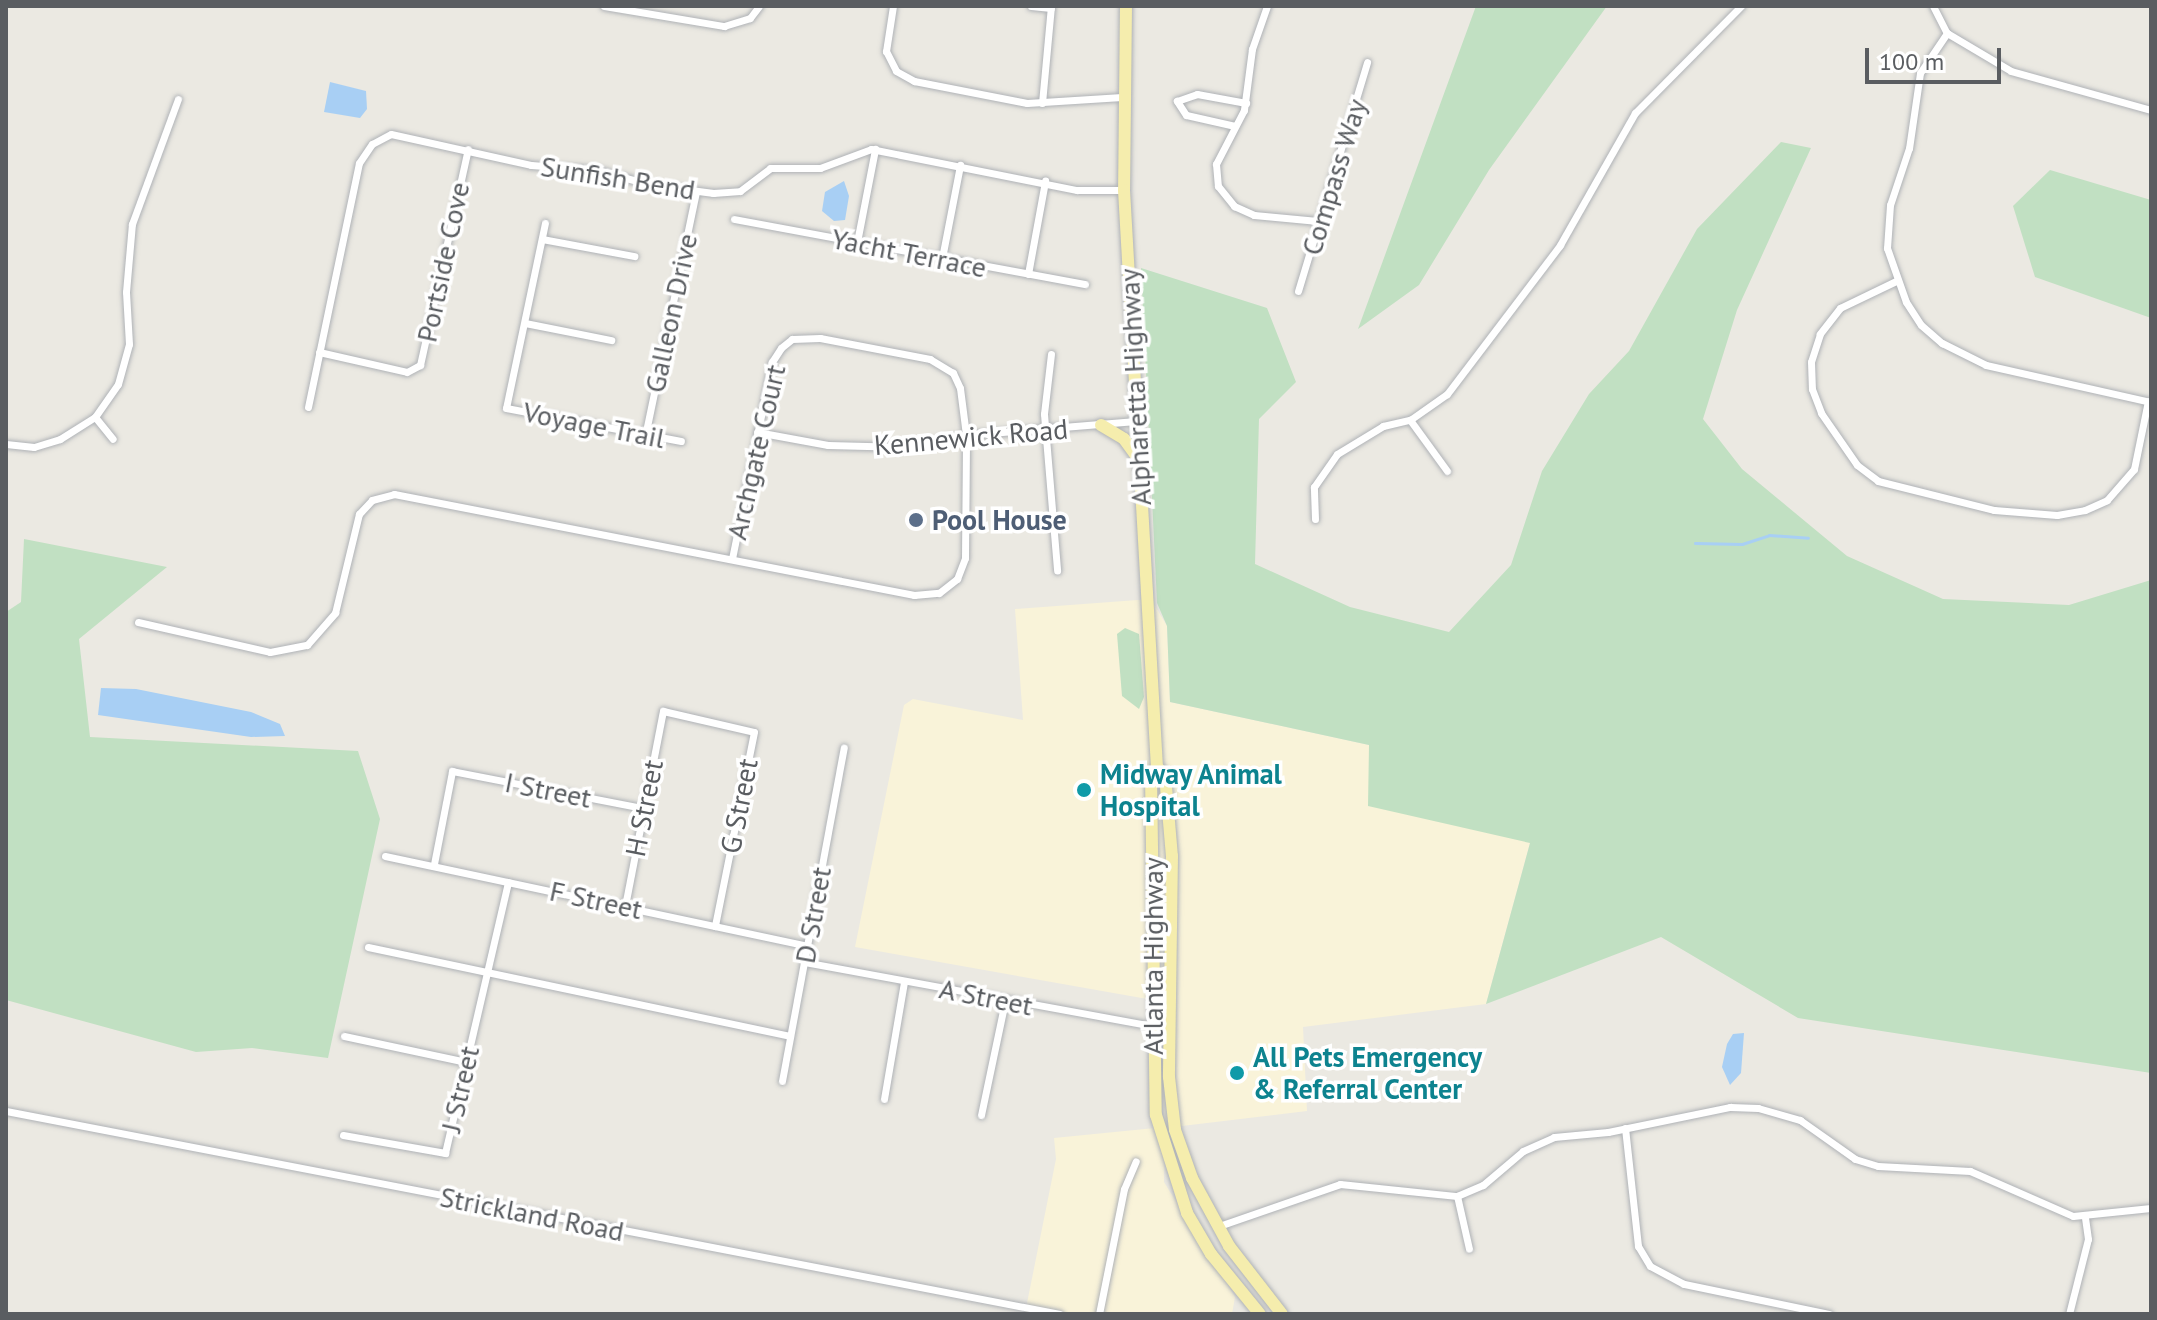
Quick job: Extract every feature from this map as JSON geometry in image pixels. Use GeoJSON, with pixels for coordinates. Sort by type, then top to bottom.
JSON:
{"type":"FeatureCollection","features":[{"type":"Feature","properties":{"kind":"main road","name":"Alpharetta Highway"},"geometry":{"type":"LineString","coordinates":[[1126,6],[1122,97],[1124,190],[1157,767]]}},
{"type":"Feature","properties":{"kind":"main road"},"geometry":{"type":"LineString","coordinates":[[1101,425],[1124,439],[1140,462]]}},
{"type":"Feature","properties":{"kind":"main road","name":"Atlanta Highway"},"geometry":{"type":"LineString","coordinates":[[1260,1314],[1211,1254],[1172,1176],[1155,1111],[1151,1026],[1155,893],[1151,775],[1157,767],[1165,775],[1172,856],[1169,1029],[1175,1130],[1192,1178],[1219,1226],[1276,1312]]}},
{"type":"Feature","properties":{"kind":"street"},"geometry":{"type":"LineString","coordinates":[[604,6],[724,26],[750,18],[759,6]]}},
{"type":"Feature","properties":{"kind":"street"},"geometry":{"type":"LineString","coordinates":[[893,6],[885,44],[890,63],[902,75],[921,83],[1042,103],[1122,97]]}},
{"type":"Feature","properties":{"kind":"street"},"geometry":{"type":"LineString","coordinates":[[1031,6],[1051,7],[1042,103]]}},
{"type":"Feature","properties":{"kind":"street"},"geometry":{"type":"LineString","coordinates":[[1267,6],[1252,49],[1246,103],[1216,164],[1224,197],[1254,215],[1318,221]]}},
{"type":"Feature","properties":{"kind":"street"},"geometry":{"type":"LineString","coordinates":[[1315,519],[1314,487],[1337,454],[1383,426],[1410,420],[1447,394],[1552,257],[1635,113],[1741,6]]}},
{"type":"Feature","properties":{"kind":"street"},"geometry":{"type":"LineString","coordinates":[[1933,6],[1947,33],[2011,71],[2151,110]]}},
{"type":"Feature","properties":{"kind":"street"},"geometry":{"type":"LineString","coordinates":[[1896,281],[1840,308],[1820,334],[1811,362],[1812,389],[1821,413],[1857,465],[1878,481],[1974,507],[2073,514],[2107,500],[2127,480],[2139,455],[2150,402],[2076,388],[1966,356],[1921,325],[1896,281],[1887,248],[1890,205],[1909,148],[1920,73],[1947,33]]}},
{"type":"Feature","properties":{"kind":"street","name":"Compass Way"},"geometry":{"type":"LineString","coordinates":[[1298,291],[1367,62]]}},
{"type":"Feature","properties":{"kind":"street"},"geometry":{"type":"LineString","coordinates":[[1235,126],[1186,115],[1177,101],[1197,94],[1246,103]]}},
{"type":"Feature","properties":{"kind":"street"},"geometry":{"type":"LineString","coordinates":[[6,444],[48,444],[95,417],[112,396],[127,358],[132,224],[178,99]]}},
{"type":"Feature","properties":{"kind":"street","name":"Sunfish Bend"},"geometry":{"type":"LineString","coordinates":[[308,407],[364,152],[396,133],[531,165],[597,170],[696,191],[735,193],[770,168],[824,167],[854,152],[875,149],[1045,181],[1077,190],[1124,190]]}},
{"type":"Feature","properties":{"kind":"street","name":"Portside Cove"},"geometry":{"type":"LineString","coordinates":[[319,352],[407,372],[420,365],[468,149]]}},
{"type":"Feature","properties":{"kind":"street"},"geometry":{"type":"LineString","coordinates":[[857,242],[875,149]]}},
{"type":"Feature","properties":{"kind":"street"},"geometry":{"type":"LineString","coordinates":[[942,258],[960,165]]}},
{"type":"Feature","properties":{"kind":"street"},"geometry":{"type":"LineString","coordinates":[[1028,274],[1045,181]]}},
{"type":"Feature","properties":{"kind":"street","name":"Galleon Drive"},"geometry":{"type":"LineString","coordinates":[[645,436],[696,191]]}},
{"type":"Feature","properties":{"kind":"street","name":"Yacht Terrace"},"geometry":{"type":"LineString","coordinates":[[734,219],[1085,284]]}},
{"type":"Feature","properties":{"kind":"street"},"geometry":{"type":"LineString","coordinates":[[545,223],[525,323],[611,340]]}},
{"type":"Feature","properties":{"kind":"street"},"geometry":{"type":"LineString","coordinates":[[542,239],[634,256]]}},
{"type":"Feature","properties":{"kind":"street","name":"Voyage Trail"},"geometry":{"type":"LineString","coordinates":[[525,323],[506,408],[681,441]]}},
{"type":"Feature","properties":{"kind":"street","name":"Archgate Court"},"geometry":{"type":"LineString","coordinates":[[138,622],[270,652],[307,645],[335,613],[359,514],[368,503],[387,495],[914,595],[945,590],[957,579],[965,558],[966,435],[960,388],[945,366],[820,338],[792,339],[781,348],[772,362],[732,559]]}},
{"type":"Feature","properties":{"kind":"street"},"geometry":{"type":"LineString","coordinates":[[1051,354],[1045,430],[1057,570]]}},
{"type":"Feature","properties":{"kind":"street"},"geometry":{"type":"LineString","coordinates":[[95,417],[113,439]]}},
{"type":"Feature","properties":{"kind":"street"},"geometry":{"type":"LineString","coordinates":[[1410,420],[1447,471]]}},
{"type":"Feature","properties":{"kind":"street","name":"Kennewick Road"},"geometry":{"type":"LineString","coordinates":[[757,432],[828,445],[906,447],[966,435],[1138,421]]}},
{"type":"Feature","properties":{"kind":"street","name":"H Street"},"geometry":{"type":"LineString","coordinates":[[625,906],[663,711]]}},
{"type":"Feature","properties":{"kind":"street","name":"G Street"},"geometry":{"type":"LineString","coordinates":[[663,711],[754,732],[715,926]]}},
{"type":"Feature","properties":{"kind":"street","name":"D Street"},"geometry":{"type":"LineString","coordinates":[[782,1081],[844,748]]}},
{"type":"Feature","properties":{"kind":"street","name":"I Street"},"geometry":{"type":"LineString","coordinates":[[434,864],[452,771],[643,808]]}},
{"type":"Feature","properties":{"kind":"street","name":"F Street"},"geometry":{"type":"LineString","coordinates":[[385,856],[807,946]]}},
{"type":"Feature","properties":{"kind":"street"},"geometry":{"type":"LineString","coordinates":[[487,971],[508,882]]}},
{"type":"Feature","properties":{"kind":"street"},"geometry":{"type":"LineString","coordinates":[[368,947],[487,971],[616,1003],[790,1036]]}},
{"type":"Feature","properties":{"kind":"street","name":"A Street"},"geometry":{"type":"LineString","coordinates":[[804,962],[1169,1029]]}},
{"type":"Feature","properties":{"kind":"street","name":"J Street"},"geometry":{"type":"LineString","coordinates":[[343,1135],[445,1153],[487,971]]}},
{"type":"Feature","properties":{"kind":"street"},"geometry":{"type":"LineString","coordinates":[[884,1099],[904,982]]}},
{"type":"Feature","properties":{"kind":"street"},"geometry":{"type":"LineString","coordinates":[[981,1115],[1005,1001]]}},
{"type":"Feature","properties":{"kind":"street"},"geometry":{"type":"LineString","coordinates":[[344,1036],[466,1062]]}},
{"type":"Feature","properties":{"kind":"street"},"geometry":{"type":"LineString","coordinates":[[1219,1226],[1340,1184],[1457,1196],[1483,1185],[1523,1151],[1554,1137],[1625,1128],[1699,1110],[1758,1108],[1800,1120],[1855,1159],[1878,1166],[1970,1171],[2051,1210],[2085,1217],[2151,1208]]}},
{"type":"Feature","properties":{"kind":"street","name":"Strickland Road"},"geometry":{"type":"LineString","coordinates":[[6,1111],[1060,1314]]}},
{"type":"Feature","properties":{"kind":"street"},"geometry":{"type":"LineString","coordinates":[[1625,1128],[1638,1246],[1650,1266],[1684,1284],[1829,1314]]}},
{"type":"Feature","properties":{"kind":"street"},"geometry":{"type":"LineString","coordinates":[[1099,1314],[1124,1189],[1136,1161]]}},
{"type":"Feature","properties":{"kind":"street"},"geometry":{"type":"LineString","coordinates":[[1457,1196],[1469,1249]]}},
{"type":"Feature","properties":{"kind":"street"},"geometry":{"type":"LineString","coordinates":[[2069,1314],[2088,1239],[2085,1217]]}},
{"type":"Feature","properties":{"kind":"shaded area"},"geometry":{"type":"Polygon","coordinates":[[[1151,599],[1167,626],[1170,702],[1369,745],[1530,843],[1486,1004],[1303,1027],[1307,1111],[1165,1128],[1164,1182],[1235,1297],[1232,1314],[1030,1314],[1025,1313],[1056,1159],[1054,1138],[1165,1127],[1153,1000],[855,947],[904,705],[913,699],[1023,720],[1015,609],[1151,599]]]}},
{"type":"Feature","properties":{"kind":"green space"},"geometry":{"type":"Polygon","coordinates":[[[1476,6],[1607,6],[1489,170],[1419,285],[1358,329],[1476,6]]]}},
{"type":"Feature","properties":{"kind":"green space"},"geometry":{"type":"Polygon","coordinates":[[[1781,142],[1811,148],[1737,310],[1703,419],[1742,469],[1847,556],[1943,599],[2069,605],[2151,580],[2151,1073],[1798,1018],[1661,937],[1486,1004],[1530,843],[1368,806],[1369,745],[1170,702],[1167,626],[1157,603],[1141,268],[1267,308],[1296,382],[1259,419],[1255,564],[1350,607],[1449,632],[1511,565],[1542,471],[1589,394],[1629,351],[1697,229],[1781,142]]]}},
{"type":"Feature","properties":{"kind":"green space"},"geometry":{"type":"Polygon","coordinates":[[[2050,170],[2151,200],[2151,318],[2035,277],[2013,206],[2050,170]]]}},
{"type":"Feature","properties":{"kind":"green space"},"geometry":{"type":"Polygon","coordinates":[[[24,539],[167,567],[79,639],[90,737],[358,751],[380,819],[328,1058],[252,1048],[196,1052],[6,1000],[6,612],[21,602],[24,539]]]}},
{"type":"Feature","properties":{"kind":"green space"},"geometry":{"type":"Polygon","coordinates":[[[1125,628],[1139,634],[1144,697],[1139,709],[1122,696],[1117,634],[1125,628]]]}},
{"type":"Feature","properties":{"kind":"water"},"geometry":{"type":"Polygon","coordinates":[[[330,82],[366,91],[367,109],[360,118],[324,112],[330,82]]]}},
{"type":"Feature","properties":{"kind":"water"},"geometry":{"type":"Polygon","coordinates":[[[844,181],[849,196],[845,220],[834,221],[822,211],[825,192],[844,181]]]}},
{"type":"Feature","properties":{"kind":"water"},"geometry":{"type":"Polygon","coordinates":[[[101,688],[136,689],[251,712],[280,724],[285,736],[251,737],[98,715],[101,688]]]}},
{"type":"Feature","properties":{"kind":"water"},"geometry":{"type":"Polygon","coordinates":[[[1744,1033],[1741,1073],[1730,1085],[1722,1067],[1727,1044],[1733,1034],[1744,1033]]]}},
{"type":"Feature","properties":{"kind":"waterway"},"geometry":{"type":"LineString","coordinates":[[1695,543],[1742,544],[1769,535],[1808,538]]}},
{"type":"Feature","properties":{"kind":"place","name":"Pool House"},"geometry":{"type":"Point","coordinates":[916,520]}},
{"type":"Feature","properties":{"kind":"place","name":"Midway Animal Hospital"},"geometry":{"type":"Point","coordinates":[1084,790]}},
{"type":"Feature","properties":{"kind":"place","name":"All Pets Emergency & Referral Center"},"geometry":{"type":"Point","coordinates":[1237,1073]}}]}
